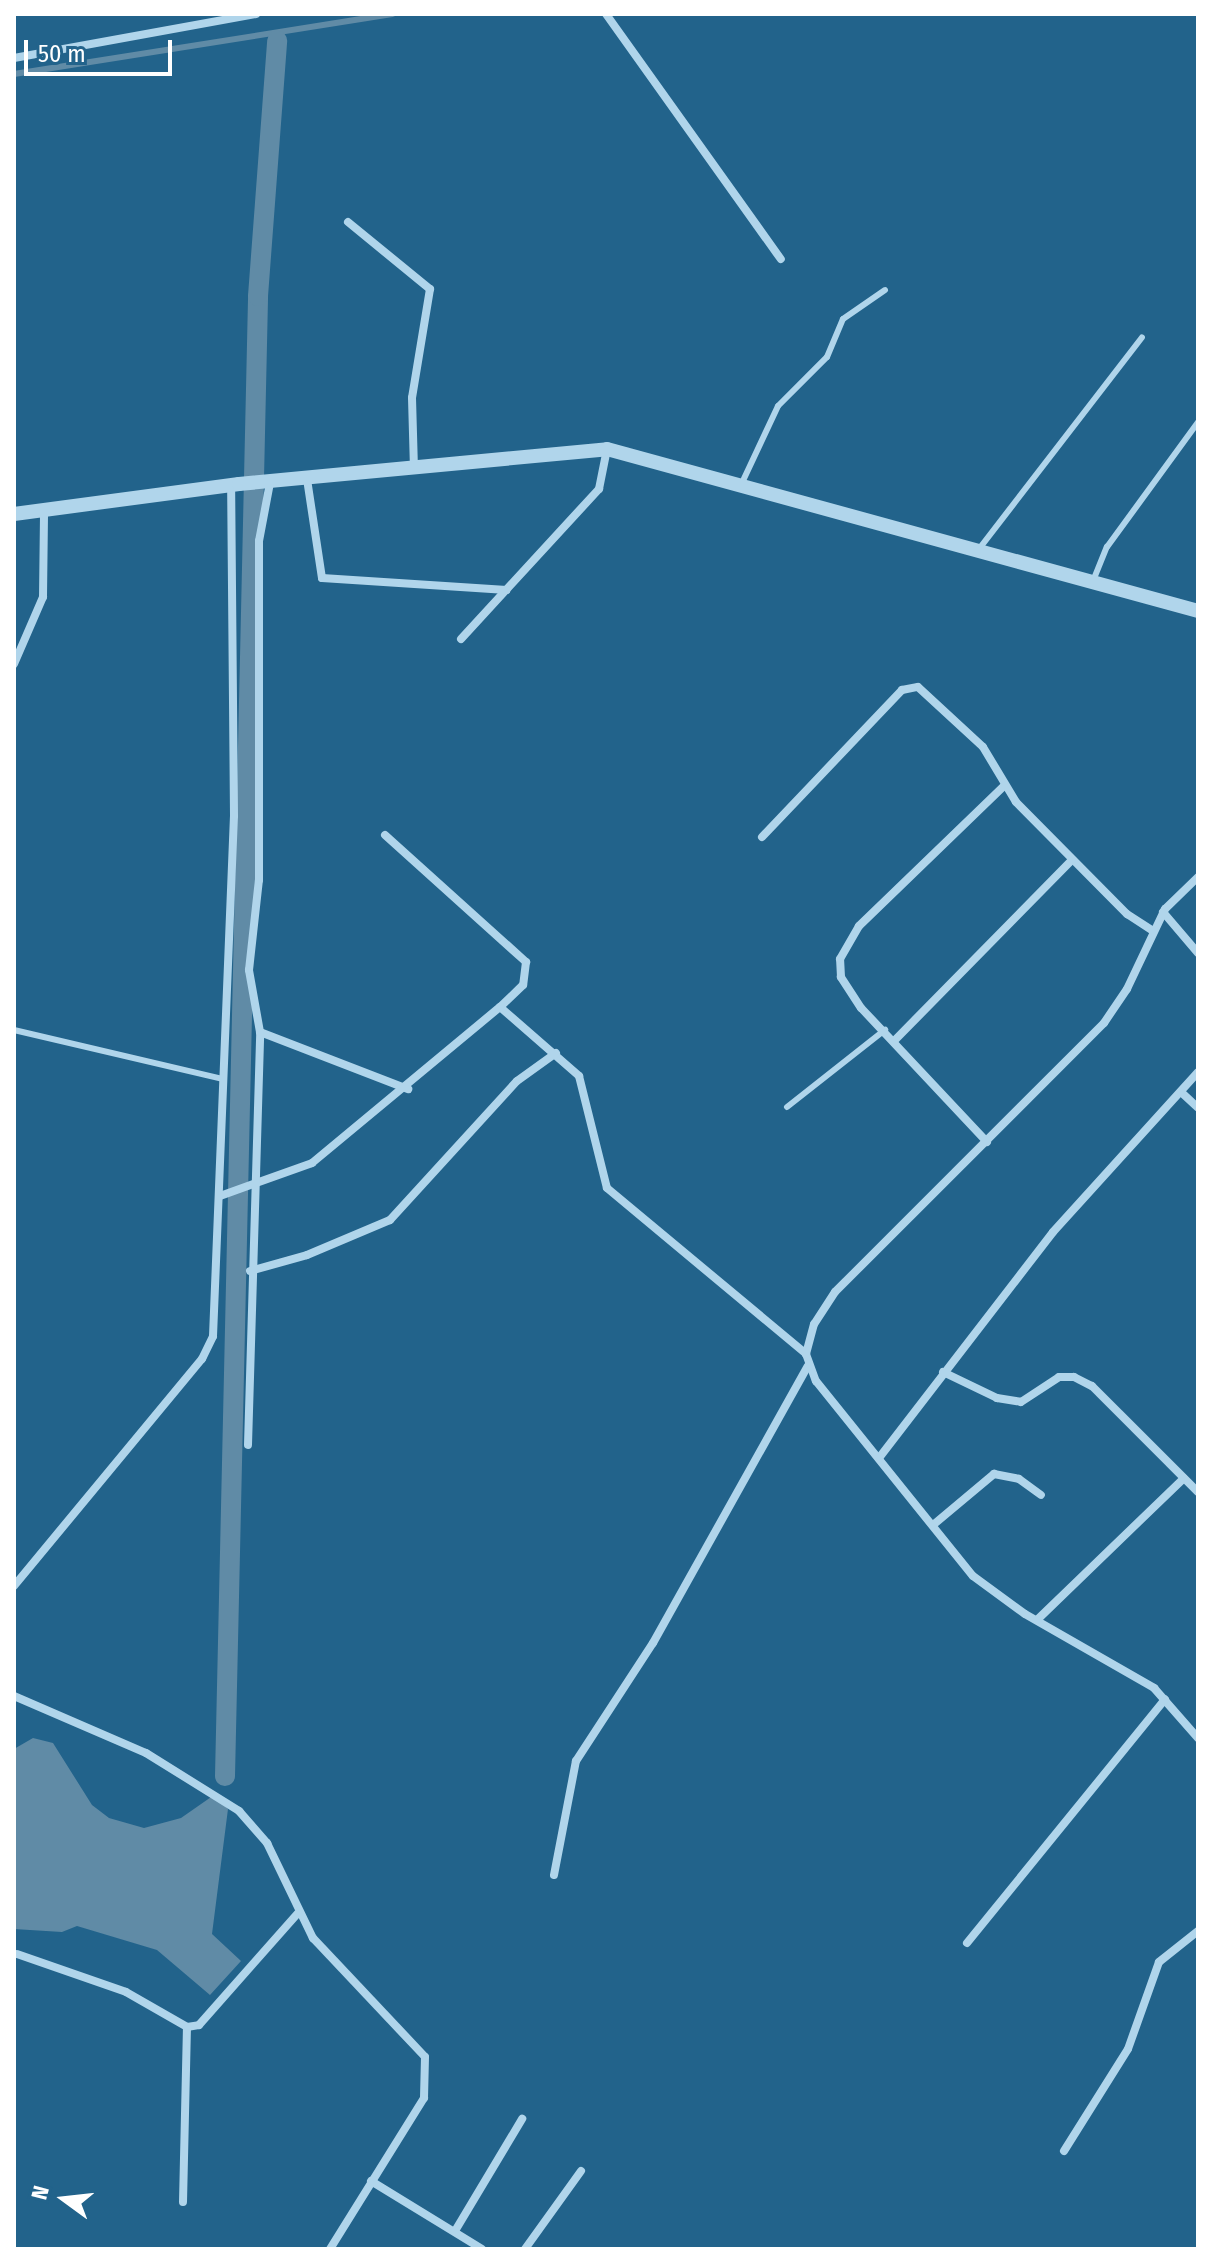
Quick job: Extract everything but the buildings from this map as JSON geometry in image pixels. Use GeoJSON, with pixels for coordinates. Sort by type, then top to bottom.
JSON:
{"type":"FeatureCollection","features":[{"type":"Feature","properties":{"kind":"street"},"geometry":{"type":"LineString","coordinates":[[14,58],[256,14]]}},
{"type":"Feature","properties":{"kind":"street"},"geometry":{"type":"LineString","coordinates":[[606,14],[781,259]]}},
{"type":"Feature","properties":{"kind":"street"},"geometry":{"type":"LineString","coordinates":[[348,222],[430,289],[412,398],[414,469]]}},
{"type":"Feature","properties":{"kind":"street"},"geometry":{"type":"LineString","coordinates":[[461,639],[599,489],[607,449]]}},
{"type":"Feature","properties":{"kind":"street"},"geometry":{"type":"LineString","coordinates":[[14,514],[235,485],[607,449],[1198,611]]}},
{"type":"Feature","properties":{"kind":"street"},"geometry":{"type":"LineString","coordinates":[[307,479],[322,578],[507,590]]}},
{"type":"Feature","properties":{"kind":"street"},"geometry":{"type":"LineString","coordinates":[[248,1445],[249,1191],[260,1032],[249,970],[259,880],[259,541],[264,484]]}},
{"type":"Feature","properties":{"kind":"street"},"geometry":{"type":"LineString","coordinates":[[14,1586],[209,1349],[220,1196],[234,816],[235,485]]}},
{"type":"Feature","properties":{"kind":"street"},"geometry":{"type":"LineString","coordinates":[[14,664],[43,597],[44,510]]}},
{"type":"Feature","properties":{"kind":"street"},"geometry":{"type":"LineString","coordinates":[[762,837],[902,690],[918,687],[983,747],[1004,786],[1072,860],[1153,931]]}},
{"type":"Feature","properties":{"kind":"street"},"geometry":{"type":"LineString","coordinates":[[987,1142],[841,977],[845,942],[1004,786]]}},
{"type":"Feature","properties":{"kind":"street"},"geometry":{"type":"LineString","coordinates":[[220,1196],[249,1191],[312,1163],[408,1089],[523,985],[526,962],[385,835]]}},
{"type":"Feature","properties":{"kind":"street"},"geometry":{"type":"LineString","coordinates":[[895,1040],[1072,860]]}},
{"type":"Feature","properties":{"kind":"street"},"geometry":{"type":"LineString","coordinates":[[1198,877],[1163,912],[1127,989],[1104,1023],[835,1292],[814,1324],[806,1354],[808,1366],[973,1576],[1037,1620],[1129,1670],[1165,1699],[1198,1738]]}},
{"type":"Feature","properties":{"kind":"street"},"geometry":{"type":"LineString","coordinates":[[1163,912],[1198,953]]}},
{"type":"Feature","properties":{"kind":"street"},"geometry":{"type":"LineString","coordinates":[[500,1007],[556,1053],[585,1092],[589,1136],[607,1188],[806,1354]]}},
{"type":"Feature","properties":{"kind":"street"},"geometry":{"type":"LineString","coordinates":[[260,1032],[408,1089]]}},
{"type":"Feature","properties":{"kind":"street"},"geometry":{"type":"LineString","coordinates":[[250,1271],[390,1220],[517,1081],[556,1053]]}},
{"type":"Feature","properties":{"kind":"street"},"geometry":{"type":"LineString","coordinates":[[879,1458],[1053,1232],[1198,1072]]}},
{"type":"Feature","properties":{"kind":"street"},"geometry":{"type":"LineString","coordinates":[[1181,1092],[1198,1108]]}},
{"type":"Feature","properties":{"kind":"street"},"geometry":{"type":"LineString","coordinates":[[554,1875],[576,1761],[675,1606],[808,1366]]}},
{"type":"Feature","properties":{"kind":"street"},"geometry":{"type":"LineString","coordinates":[[943,1372],[997,1398],[1021,1402],[1059,1377],[1074,1377],[1092,1386],[1198,1492]]}},
{"type":"Feature","properties":{"kind":"street"},"geometry":{"type":"LineString","coordinates":[[933,1525],[994,1474],[1019,1479],[1041,1495]]}},
{"type":"Feature","properties":{"kind":"street"},"geometry":{"type":"LineString","coordinates":[[1037,1620],[1184,1478]]}},
{"type":"Feature","properties":{"kind":"street"},"geometry":{"type":"LineString","coordinates":[[14,1696],[146,1753],[239,1811],[267,1843],[298,1913],[344,1977],[425,2057],[424,2098],[330,2249]]}},
{"type":"Feature","properties":{"kind":"street"},"geometry":{"type":"LineString","coordinates":[[967,1943],[1165,1699]]}},
{"type":"Feature","properties":{"kind":"street"},"geometry":{"type":"LineString","coordinates":[[187,2027],[212,2015],[298,1913]]}},
{"type":"Feature","properties":{"kind":"street"},"geometry":{"type":"LineString","coordinates":[[1064,2151],[1128,2049],[1159,1962],[1198,1931]]}},
{"type":"Feature","properties":{"kind":"street"},"geometry":{"type":"LineString","coordinates":[[17,1954],[126,1992],[187,2027]]}},
{"type":"Feature","properties":{"kind":"street"},"geometry":{"type":"LineString","coordinates":[[183,2202],[187,2027]]}},
{"type":"Feature","properties":{"kind":"street"},"geometry":{"type":"LineString","coordinates":[[455,2231],[522,2119]]}},
{"type":"Feature","properties":{"kind":"street"},"geometry":{"type":"LineString","coordinates":[[525,2249],[581,2171]]}},
{"type":"Feature","properties":{"kind":"street"},"geometry":{"type":"LineString","coordinates":[[371,2181],[482,2249]]}},
{"type":"Feature","properties":{"kind":"lane"},"geometry":{"type":"LineString","coordinates":[[741,485],[768,422],[790,391],[827,357],[843,319],[885,290]]}},
{"type":"Feature","properties":{"kind":"lane"},"geometry":{"type":"LineString","coordinates":[[979,549],[1142,337]]}},
{"type":"Feature","properties":{"kind":"lane"},"geometry":{"type":"LineString","coordinates":[[1093,581],[1107,547],[1198,422]]}},
{"type":"Feature","properties":{"kind":"lane"},"geometry":{"type":"LineString","coordinates":[[14,1030],[223,1079]]}},
{"type":"Feature","properties":{"kind":"lane"},"geometry":{"type":"LineString","coordinates":[[787,1107],[885,1030]]}},
{"type":"Feature","properties":{"kind":"water"},"geometry":{"type":"Polygon","coordinates":[[[33,1738],[53,1743],[92,1805],[109,1818],[144,1828],[181,1818],[214,1795],[228,1809],[212,1934],[241,1961],[210,1995],[157,1950],[77,1926],[62,1932],[14,1929],[14,1749],[33,1738]]]}},
{"type":"Feature","properties":{"kind":"waterway"},"geometry":{"type":"LineString","coordinates":[[14,74],[392,14]]}},
{"type":"Feature","properties":{"kind":"waterway"},"geometry":{"type":"LineString","coordinates":[[225,1776],[258,296],[277,41]]}}]}
